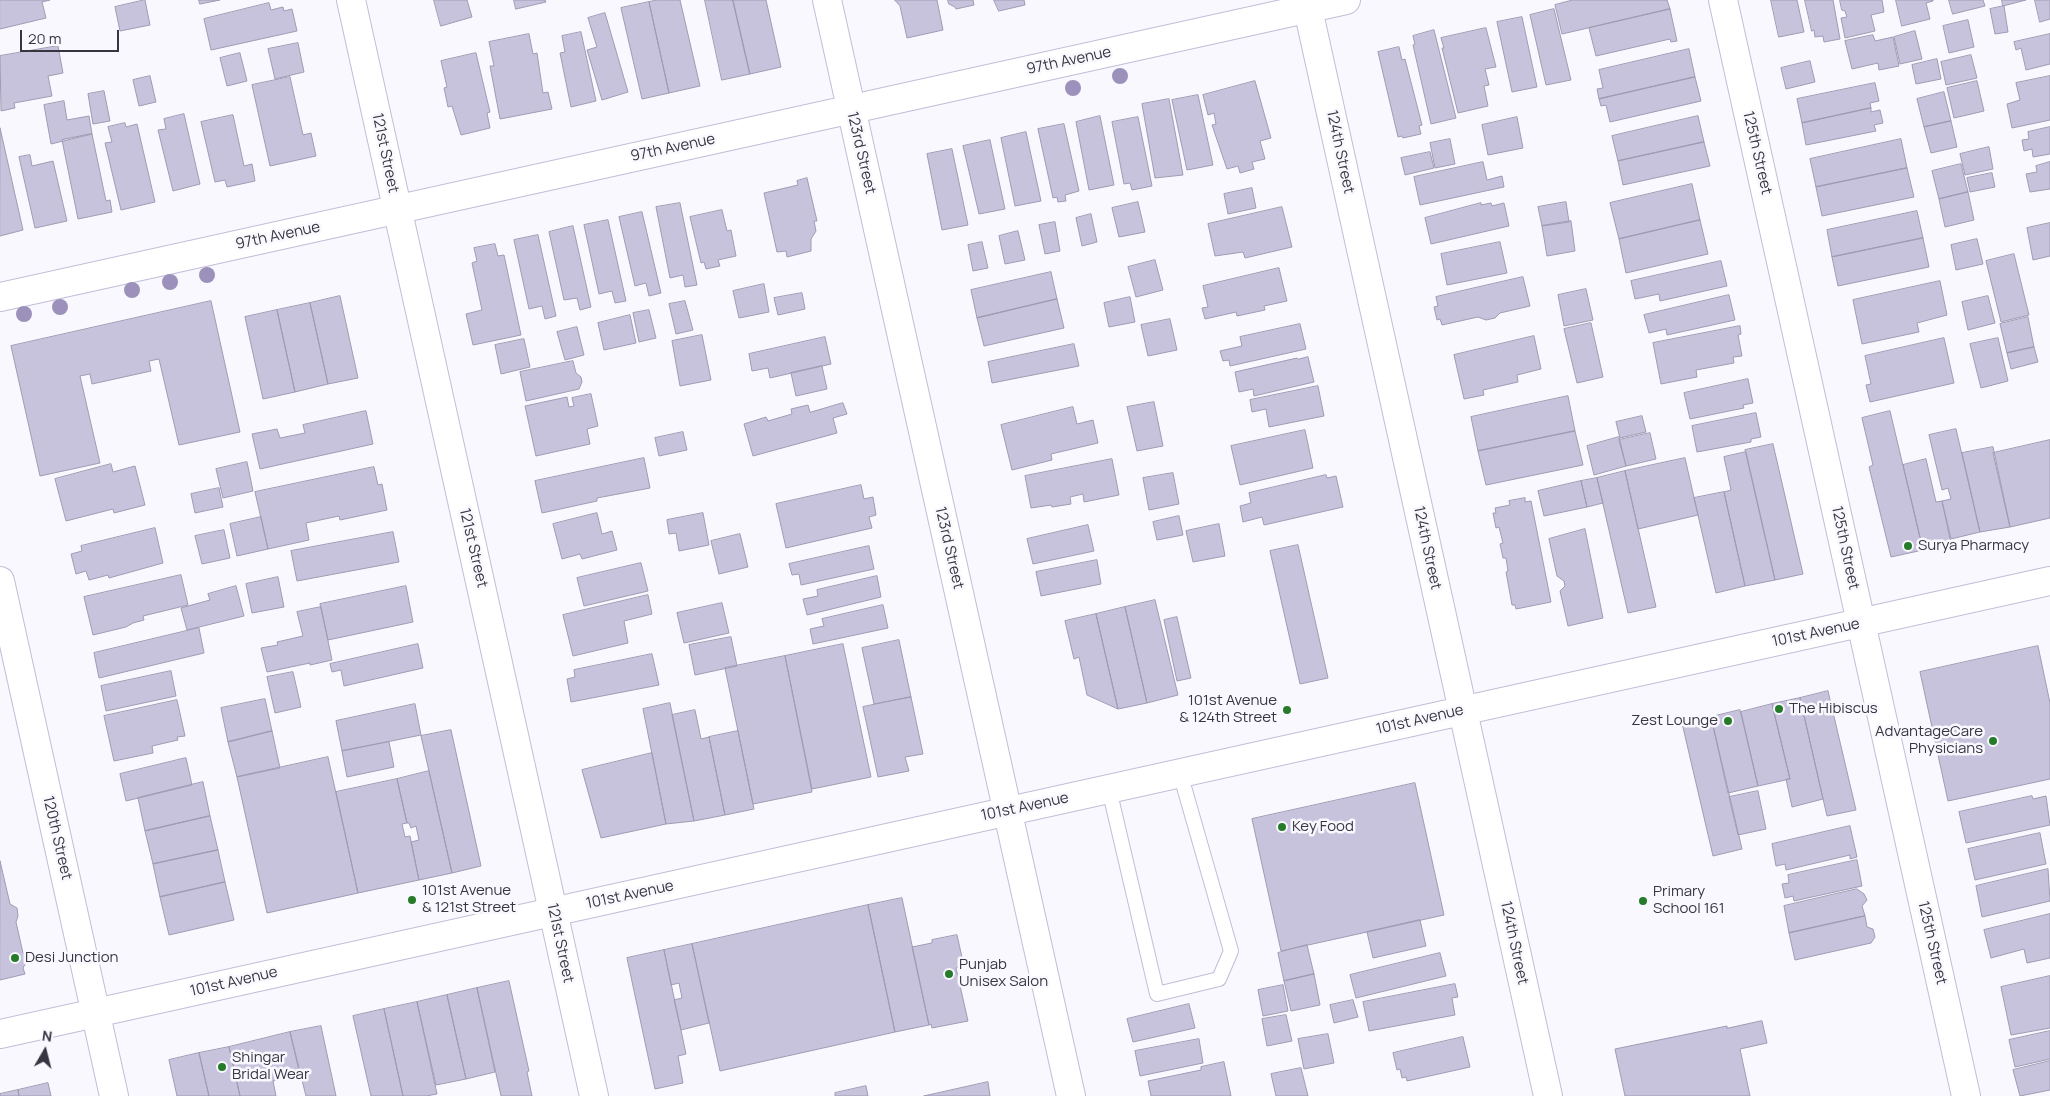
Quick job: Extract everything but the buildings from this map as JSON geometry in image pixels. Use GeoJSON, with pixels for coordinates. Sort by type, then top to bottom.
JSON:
{"type":"FeatureCollection","features":[{"type":"Feature","properties":{"kind":"street","name":"121st Street"},"geometry":{"type":"LineString","coordinates":[[351,0],[594,1096]]}},
{"type":"Feature","properties":{"kind":"street","name":"123rd Street"},"geometry":{"type":"LineString","coordinates":[[827,0],[1071,1096]]}},
{"type":"Feature","properties":{"kind":"street","name":"97th Avenue"},"geometry":{"type":"LineString","coordinates":[[0,297],[851,109],[1307,4],[1346,0]]}},
{"type":"Feature","properties":{"kind":"street","name":"125th Street"},"geometry":{"type":"LineString","coordinates":[[1723,0],[1966,1096]]}},
{"type":"Feature","properties":{"kind":"street","name":"124th Street"},"geometry":{"type":"LineString","coordinates":[[1307,4],[1548,1096]]}},
{"type":"Feature","properties":{"kind":"street","name":"120th Street"},"geometry":{"type":"LineString","coordinates":[[0,580],[114,1096]]}},
{"type":"Feature","properties":{"kind":"street","name":"101st Avenue"},"geometry":{"type":"LineString","coordinates":[[0,1034],[2050,581]]}},
{"type":"Feature","properties":{"kind":"lane"},"geometry":{"type":"LineString","coordinates":[[1109,789],[1157,994],[1218,979],[1231,952],[1180,773]]}},
{"type":"Feature","properties":{"kind":"place","name":"Surya Pharmacy"},"geometry":{"type":"Point","coordinates":[1908,546]}},
{"type":"Feature","properties":{"kind":"place","name":"The Hibiscus"},"geometry":{"type":"Point","coordinates":[1779,709]}},
{"type":"Feature","properties":{"kind":"place","name":"101st Avenue & 124th Street"},"geometry":{"type":"Point","coordinates":[1287,710]}},
{"type":"Feature","properties":{"kind":"place","name":"Zest Lounge"},"geometry":{"type":"Point","coordinates":[1728,721]}},
{"type":"Feature","properties":{"kind":"place","name":"AdvantageCare Physicians"},"geometry":{"type":"Point","coordinates":[1993,741]}},
{"type":"Feature","properties":{"kind":"place","name":"Key Food"},"geometry":{"type":"Point","coordinates":[1282,827]}},
{"type":"Feature","properties":{"kind":"place","name":"101st Avenue & 121st Street"},"geometry":{"type":"Point","coordinates":[412,900]}},
{"type":"Feature","properties":{"kind":"place","name":"Primary School 161"},"geometry":{"type":"Point","coordinates":[1643,901]}},
{"type":"Feature","properties":{"kind":"place","name":"Desi Junction"},"geometry":{"type":"Point","coordinates":[15,958]}},
{"type":"Feature","properties":{"kind":"place","name":"Punjab Unisex Salon"},"geometry":{"type":"Point","coordinates":[949,974]}},
{"type":"Feature","properties":{"kind":"place","name":"Shingar Bridal Wear"},"geometry":{"type":"Point","coordinates":[222,1067]}}]}
